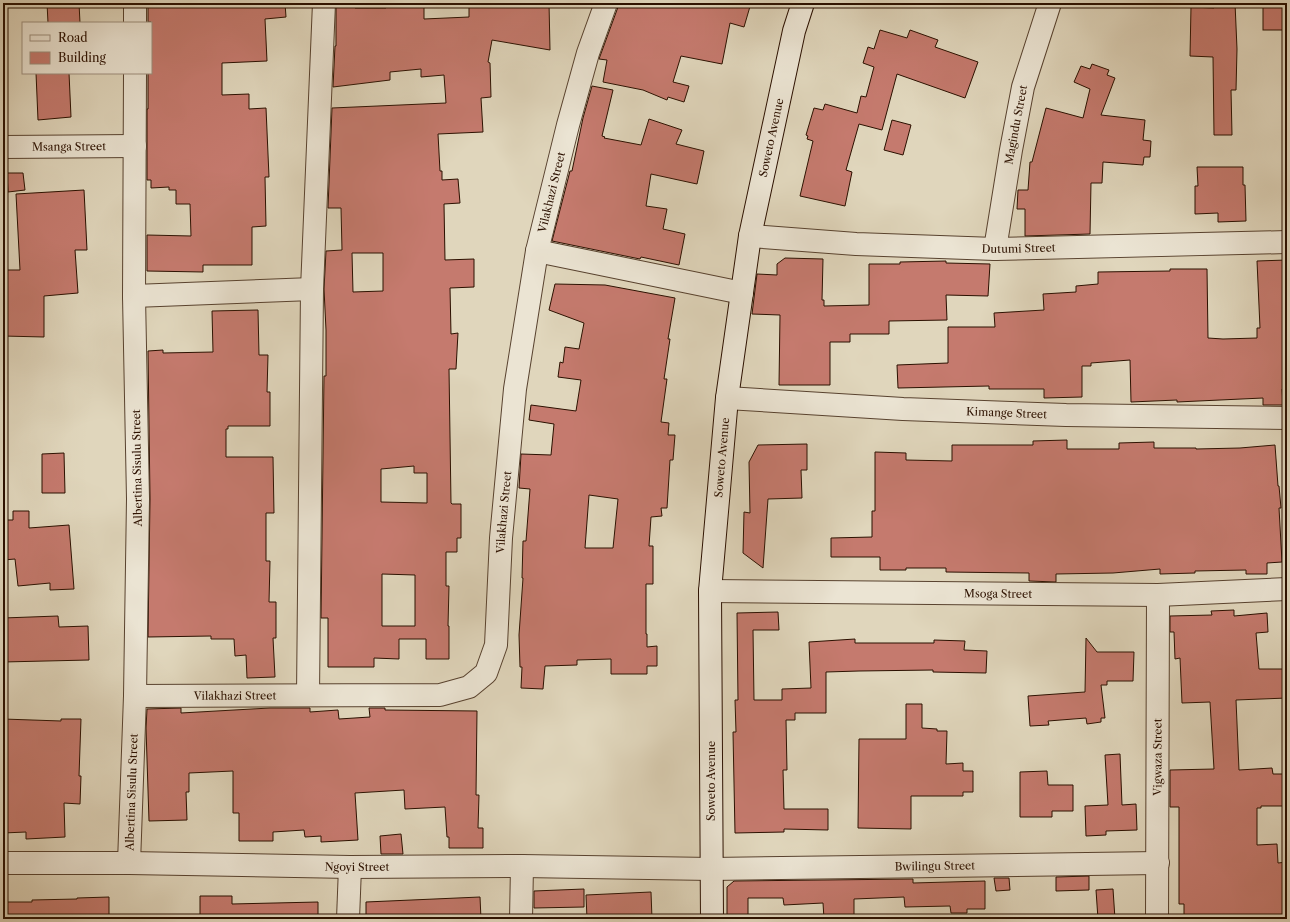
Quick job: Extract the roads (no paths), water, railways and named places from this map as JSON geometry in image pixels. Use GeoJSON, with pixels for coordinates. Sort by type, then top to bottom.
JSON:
{"type":"FeatureCollection","features":[{"type":"Feature","properties":{"kind":"street"},"geometry":{"type":"LineString","coordinates":[[135,3],[135,22]]}},
{"type":"Feature","properties":{"kind":"street"},"geometry":{"type":"LineString","coordinates":[[308,695],[312,289],[324,3]]}},
{"type":"Feature","properties":{"kind":"street","name":"Vilakhazi Street"},"geometry":{"type":"LineString","coordinates":[[135,696],[440,695],[469,687],[486,673],[496,645],[501,538],[515,389],[537,251],[568,125],[588,53],[606,3]]}},
{"type":"Feature","properties":{"kind":"street","name":"Soweto Avenue"},"geometry":{"type":"LineString","coordinates":[[712,919],[710,591],[726,398],[750,236],[794,31],[803,3]]}},
{"type":"Feature","properties":{"kind":"street","name":"Magindu Street"},"geometry":{"type":"LineString","coordinates":[[994,249],[1010,150],[1023,87],[1050,3]]}},
{"type":"Feature","properties":{"kind":"street","name":"Albertina Sisulu Street"},"geometry":{"type":"LineString","coordinates":[[130,863],[135,696],[138,499],[134,296],[135,74]]}},
{"type":"Feature","properties":{"kind":"street","name":"Msanga Street"},"geometry":{"type":"LineString","coordinates":[[3,147],[135,146]]}},
{"type":"Feature","properties":{"kind":"street","name":"Dutumi Street"},"geometry":{"type":"LineString","coordinates":[[750,236],[856,244],[994,249],[1287,242]]}},
{"type":"Feature","properties":{"kind":"street"},"geometry":{"type":"LineString","coordinates":[[537,251],[742,293]]}},
{"type":"Feature","properties":{"kind":"street"},"geometry":{"type":"LineString","coordinates":[[134,296],[312,289]]}},
{"type":"Feature","properties":{"kind":"street","name":"Kimange Street"},"geometry":{"type":"LineString","coordinates":[[726,398],[919,410],[1066,415],[1287,418]]}},
{"type":"Feature","properties":{"kind":"street","name":"Msoga Street"},"geometry":{"type":"LineString","coordinates":[[710,591],[1158,595],[1287,590]]}},
{"type":"Feature","properties":{"kind":"street","name":"Vigwaza Street"},"geometry":{"type":"LineString","coordinates":[[1157,919],[1158,595]]}},
{"type":"Feature","properties":{"kind":"street","name":"Ngoyi Street"},"geometry":{"type":"LineString","coordinates":[[3,863],[130,863],[350,867],[522,866],[712,869]]}},
{"type":"Feature","properties":{"kind":"street","name":"Bwilingu Street"},"geometry":{"type":"LineString","coordinates":[[712,869],[1158,863]]}},
{"type":"Feature","properties":{"kind":"street"},"geometry":{"type":"LineString","coordinates":[[521,919],[522,866]]}},
{"type":"Feature","properties":{"kind":"street"},"geometry":{"type":"LineString","coordinates":[[348,919],[350,867]]}}]}
